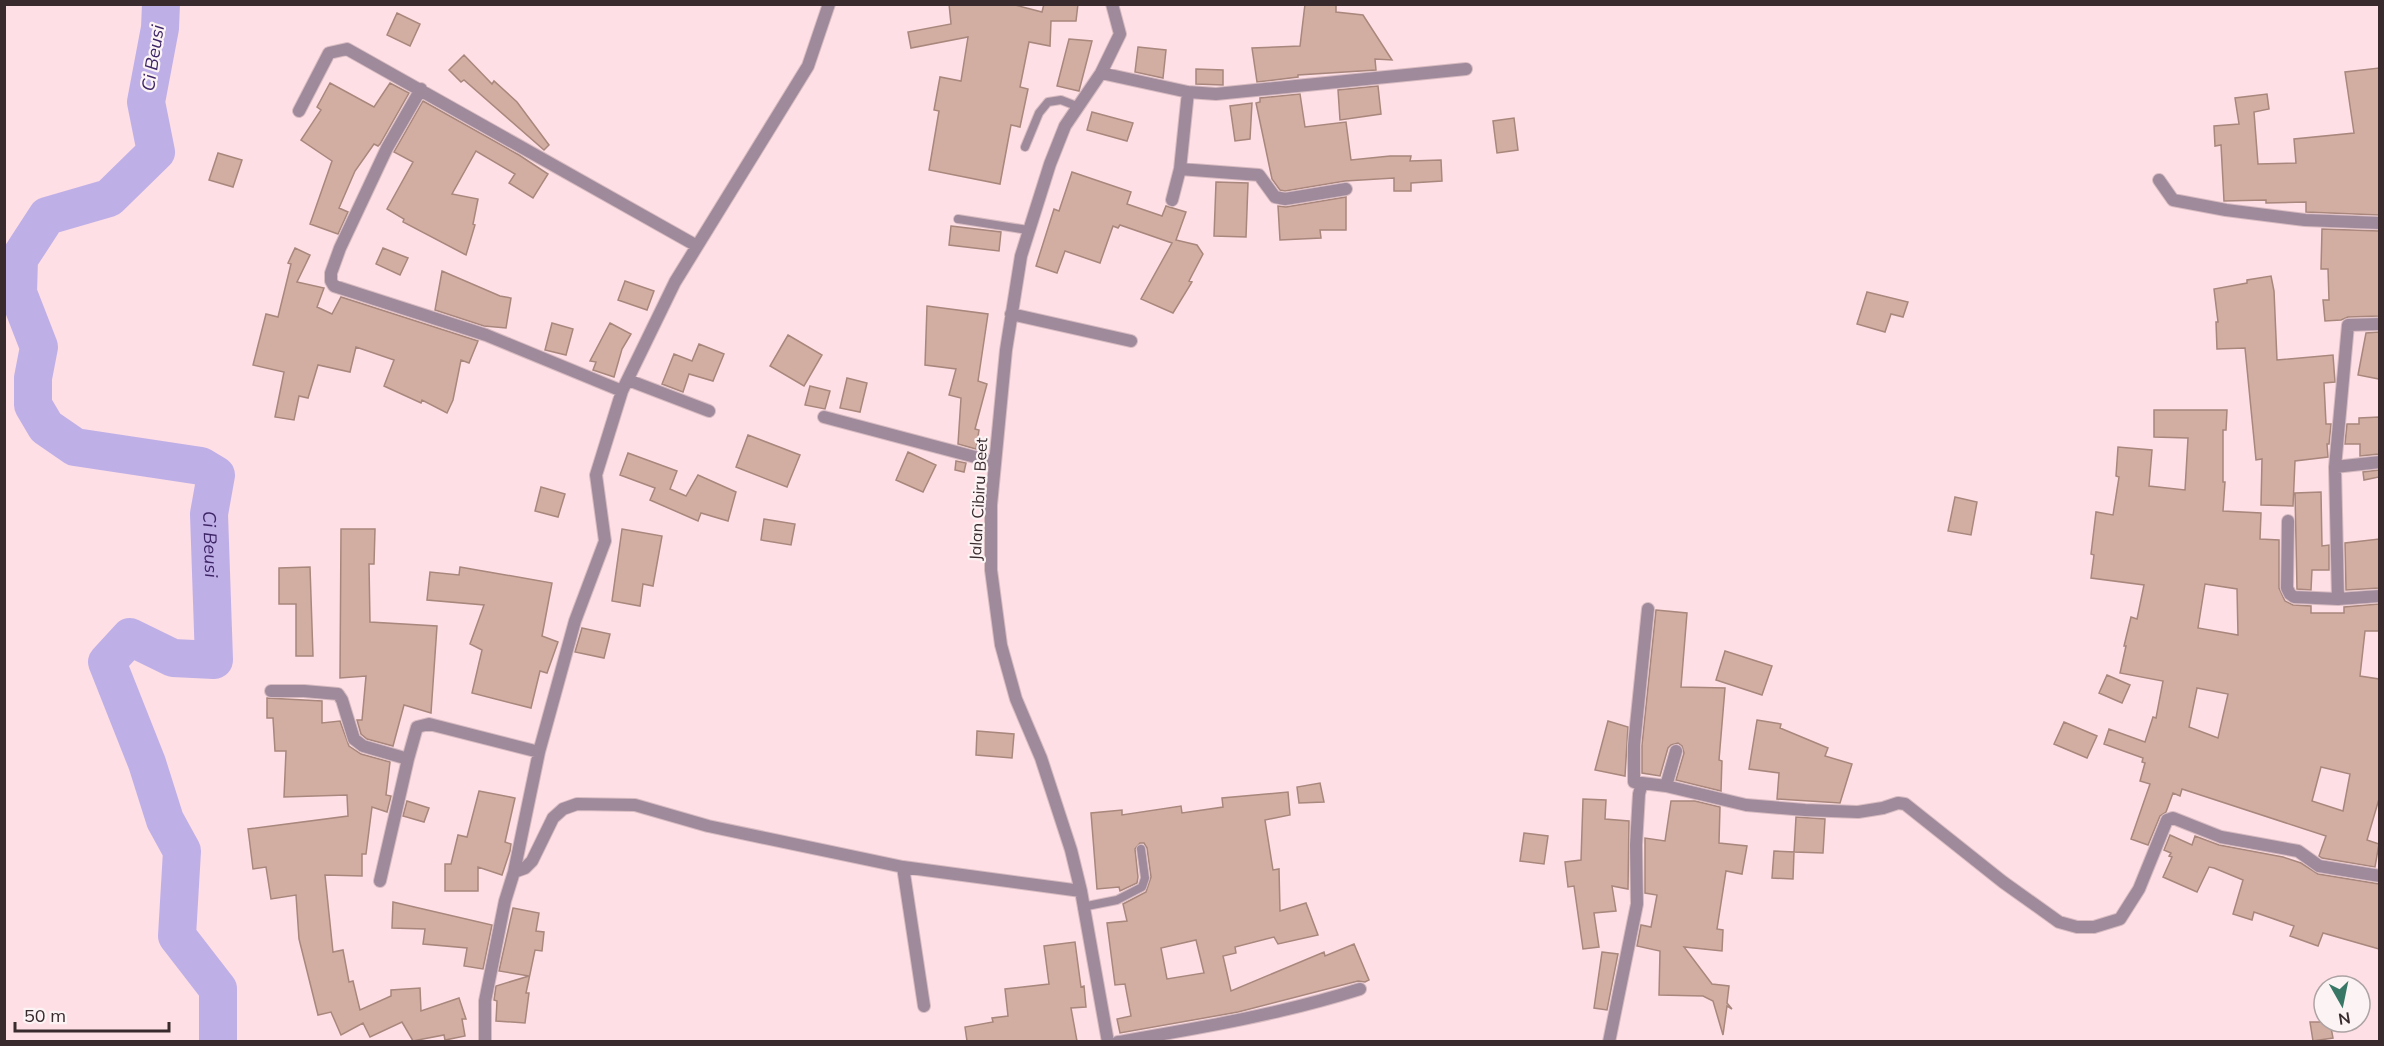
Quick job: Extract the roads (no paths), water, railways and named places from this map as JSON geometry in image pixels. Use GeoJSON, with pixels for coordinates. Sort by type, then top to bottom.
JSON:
{"type":"FeatureCollection","features":[{"type":"Feature","properties":{"kind":"street"},"geometry":{"type":"LineString","coordinates":[[485,1041],[485,1001],[539,752],[576,621],[604,541],[596,475],[625,385],[675,282],[808,66],[829,4]]}},
{"type":"Feature","properties":{"kind":"street","name":"Jalan Cibiru Beet"},"geometry":{"type":"LineString","coordinates":[[1108,1041],[1081,891],[1071,850],[1041,758],[1016,699],[1001,645],[991,570],[991,505],[1011,314],[1021,256],[1062,132],[1101,73],[1120,34],[1112,4]]}},
{"type":"Feature","properties":{"kind":"street"},"geometry":{"type":"LineString","coordinates":[[299,111],[329,53],[347,49],[698,246]]}},
{"type":"Feature","properties":{"kind":"street"},"geometry":{"type":"LineString","coordinates":[[1101,73],[1188,92],[1216,94],[1466,69]]}},
{"type":"Feature","properties":{"kind":"street"},"geometry":{"type":"LineString","coordinates":[[421,89],[387,148],[340,248],[331,273],[334,286],[486,335],[625,385],[709,411]]}},
{"type":"Feature","properties":{"kind":"street"},"geometry":{"type":"LineString","coordinates":[[1172,200],[1180,168],[1188,92]]}},
{"type":"Feature","properties":{"kind":"street"},"geometry":{"type":"LineString","coordinates":[[1180,168],[1259,175],[1275,197],[1285,199],[1346,189]]}},
{"type":"Feature","properties":{"kind":"street"},"geometry":{"type":"LineString","coordinates":[[2159,180],[2173,200],[2226,210],[2305,220],[2379,222]]}},
{"type":"Feature","properties":{"kind":"street"},"geometry":{"type":"LineString","coordinates":[[1011,314],[1131,341]]}},
{"type":"Feature","properties":{"kind":"street"},"geometry":{"type":"LineString","coordinates":[[2338,599],[2335,467],[2348,325],[2379,324]]}},
{"type":"Feature","properties":{"kind":"street"},"geometry":{"type":"LineString","coordinates":[[824,417],[994,462]]}},
{"type":"Feature","properties":{"kind":"street"},"geometry":{"type":"LineString","coordinates":[[2335,467],[2379,462]]}},
{"type":"Feature","properties":{"kind":"street"},"geometry":{"type":"LineString","coordinates":[[2288,521],[2288,588],[2290,594],[2294,597],[2338,599],[2379,596]]}},
{"type":"Feature","properties":{"kind":"street"},"geometry":{"type":"LineString","coordinates":[[1648,609],[1634,782],[1666,786],[1746,805],[1805,810],[1858,812],[1883,808],[1898,802],[1905,804],[2003,882],[2059,922],[2077,927],[2094,927],[2120,919],[2139,889],[2167,820],[2173,818],[2222,837],[2298,851],[2319,866],[2379,876]]}},
{"type":"Feature","properties":{"kind":"street"},"geometry":{"type":"LineString","coordinates":[[272,691],[338,694],[354,739],[363,746],[408,759]]}},
{"type":"Feature","properties":{"kind":"street"},"geometry":{"type":"LineString","coordinates":[[380,881],[417,727],[429,724],[539,752]]}},
{"type":"Feature","properties":{"kind":"street"},"geometry":{"type":"LineString","coordinates":[[1666,786],[1676,752]]}},
{"type":"Feature","properties":{"kind":"street"},"geometry":{"type":"LineString","coordinates":[[1609,1041],[1637,904],[1636,845],[1639,794],[1642,783]]}},
{"type":"Feature","properties":{"kind":"street"},"geometry":{"type":"LineString","coordinates":[[514,872],[525,868],[532,861],[553,818],[562,809],[577,804],[635,806],[708,826],[903,867],[1081,891]]}},
{"type":"Feature","properties":{"kind":"street"},"geometry":{"type":"LineString","coordinates":[[903,867],[924,1006]]}},
{"type":"Feature","properties":{"kind":"street"},"geometry":{"type":"LineString","coordinates":[[1118,1041],[1205,1026],[1330,999],[1360,989]]}},
{"type":"Feature","properties":{"kind":"lane"},"geometry":{"type":"LineString","coordinates":[[1025,147],[1039,113],[1048,102],[1061,100],[1079,107]]}},
{"type":"Feature","properties":{"kind":"lane"},"geometry":{"type":"LineString","coordinates":[[958,219],[1029,230]]}},
{"type":"Feature","properties":{"kind":"lane"},"geometry":{"type":"LineString","coordinates":[[1082,906],[1117,900],[1142,887],[1145,878],[1141,849]]}},
{"type":"Feature","properties":{"kind":"waterway","name":"Ci Beusi"},"geometry":{"type":"LineString","coordinates":[[161,4],[160,28],[146,102],[156,152],[109,198],[47,216],[19,259],[18,293],[39,347],[33,378],[33,405],[46,427],[75,447],[201,466],[216,475],[209,514],[214,660],[173,658],[130,637],[107,662],[147,763],[165,820],[182,851],[177,936],[218,989],[218,1042]]}}]}
